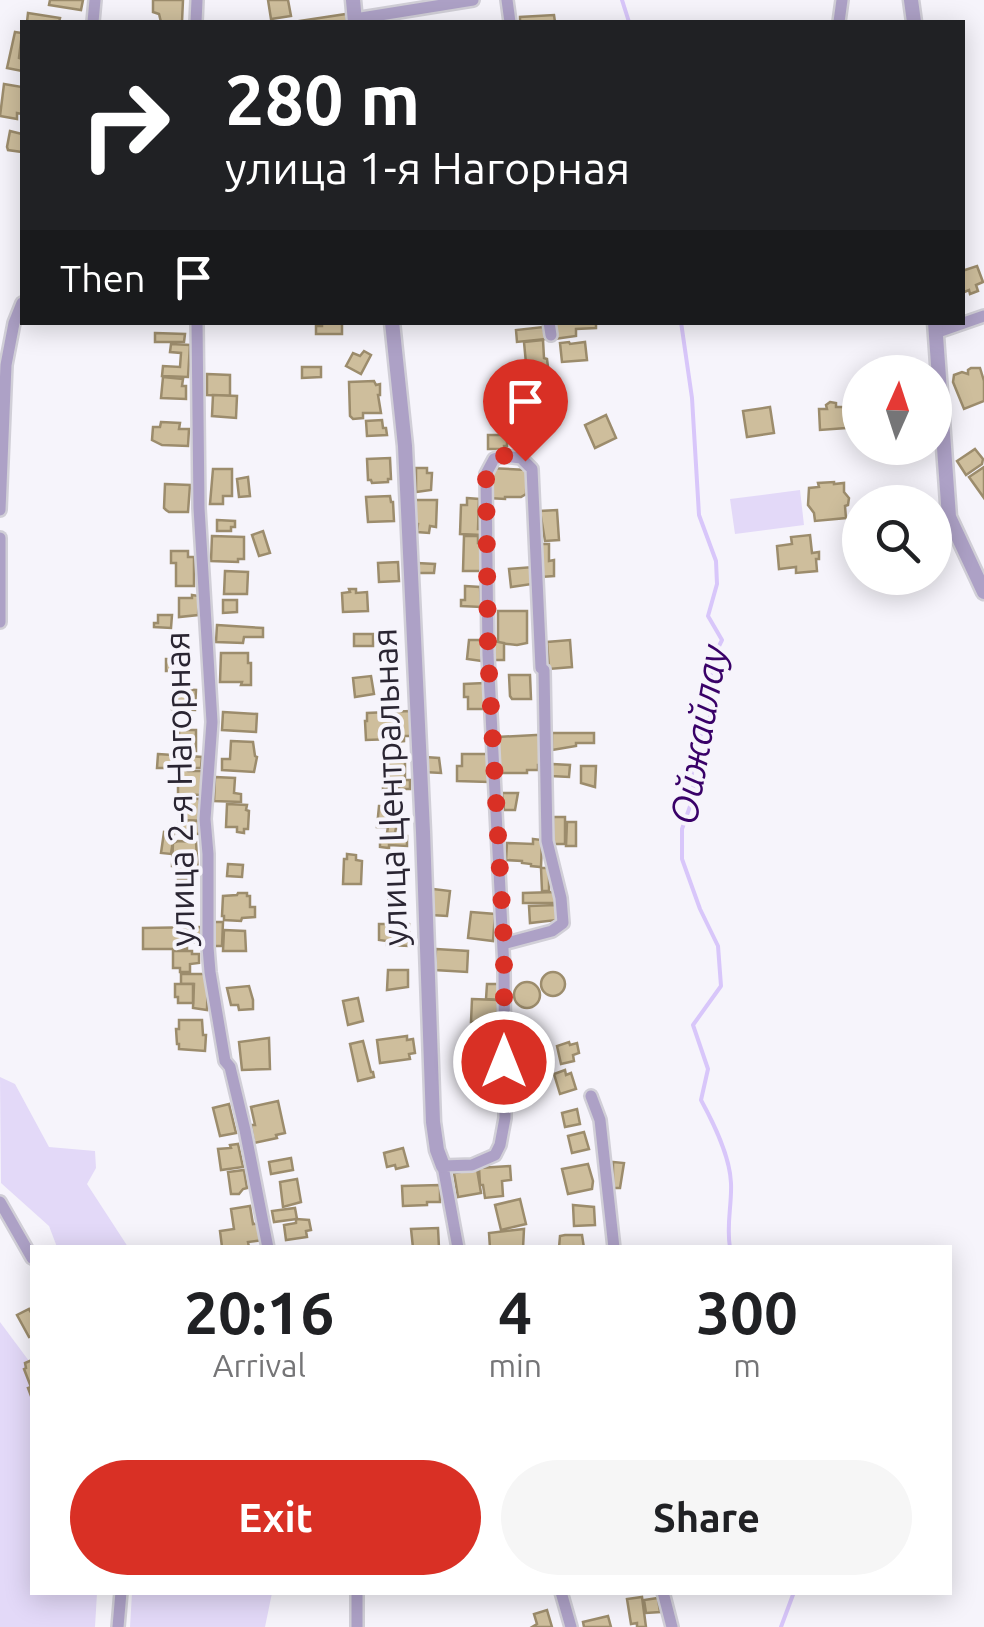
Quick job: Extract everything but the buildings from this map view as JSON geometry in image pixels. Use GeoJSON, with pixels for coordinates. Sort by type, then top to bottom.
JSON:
{"type":"FeatureCollection","features":[{"type":"Feature","properties":{"kind":"street"},"geometry":{"type":"LineString","coordinates":[[361,20],[473,0]]}},
{"type":"Feature","properties":{"kind":"street"},"geometry":{"type":"LineString","coordinates":[[0,510],[6,365],[20,308]]}},
{"type":"Feature","properties":{"kind":"street","name":"улица 2-я Нагорная"},"geometry":{"type":"LineString","coordinates":[[197,325],[199,508],[212,722],[205,819],[210,972],[225,1061],[230,1067],[245,1130],[267,1245]]}},
{"type":"Feature","properties":{"kind":"street","name":"улица Центральная"},"geometry":{"type":"LineString","coordinates":[[392,325],[406,464],[433,1122],[457,1245]]}},
{"type":"Feature","properties":{"kind":"street"},"geometry":{"type":"LineString","coordinates":[[935,328],[949,517],[984,592]]}},
{"type":"Feature","properties":{"kind":"street"},"geometry":{"type":"LineString","coordinates":[[443,1166],[459,1166],[495,1155],[505,1118],[504,944],[488,654],[486,474],[494,459],[503,456],[521,458],[530,465],[533,477],[544,670],[546,829],[563,923],[552,931],[504,944]]}},
{"type":"Feature","properties":{"kind":"street"},"geometry":{"type":"LineString","coordinates":[[0,538],[0,622]]}},
{"type":"Feature","properties":{"kind":"street"},"geometry":{"type":"LineString","coordinates":[[591,1096],[600,1120],[614,1245]]}},
{"type":"Feature","properties":{"kind":"street"},"geometry":{"type":"LineString","coordinates":[[0,1202],[30,1254]]}},
{"type":"Feature","properties":{"kind":"street"},"geometry":{"type":"LineString","coordinates":[[118,1627],[120,1595]]}},
{"type":"Feature","properties":{"kind":"street"},"geometry":{"type":"LineString","coordinates":[[357,1595],[358,1627]]}},
{"type":"Feature","properties":{"kind":"street"},"geometry":{"type":"LineString","coordinates":[[562,1595],[571,1627]]}},
{"type":"Feature","properties":{"kind":"street"},"geometry":{"type":"LineString","coordinates":[[665,1595],[672,1627]]}},
{"type":"Feature","properties":{"kind":"shaded area"},"geometry":{"type":"Polygon","coordinates":[[[800,490],[804,525],[735,534],[730,499],[800,490]]]}},
{"type":"Feature","properties":{"kind":"shaded area"},"geometry":{"type":"Polygon","coordinates":[[[0,1077],[15,1084],[49,1147],[95,1151],[96,1168],[87,1184],[127,1245],[56,1245],[49,1226],[1,1183],[0,1077]]]}},
{"type":"Feature","properties":{"kind":"shaded area"},"geometry":{"type":"Polygon","coordinates":[[[0,1322],[30,1362],[30,1595],[97,1595],[95,1627],[0,1627],[0,1322]]]}},
{"type":"Feature","properties":{"kind":"shaded area"},"geometry":{"type":"Polygon","coordinates":[[[132,1595],[272,1595],[265,1627],[130,1627],[132,1595]]]}},
{"type":"Feature","properties":{"kind":"waterway","name":"Ойжайлау"},"geometry":{"type":"LineString","coordinates":[[622,0],[628,20]]}},
{"type":"Feature","properties":{"kind":"waterway","name":"Ойжайлау"},"geometry":{"type":"LineString","coordinates":[[681,325],[692,398],[699,515],[716,561],[717,584],[708,616],[722,640],[711,662],[710,717],[690,755],[694,795],[682,829],[682,859],[718,946],[721,986],[693,1025],[708,1069],[701,1100],[730,1173],[730,1245]]}},
{"type":"Feature","properties":{"kind":"waterway","name":"Ойжайлау"},"geometry":{"type":"LineString","coordinates":[[781,1627],[793,1595]]}},
{"type":"Feature","properties":{"kind":"route"},"geometry":{"type":"LineString","coordinates":[[504,1062],[504,944],[488,654],[486,474],[489,464],[499,456],[525,461]]}}]}
